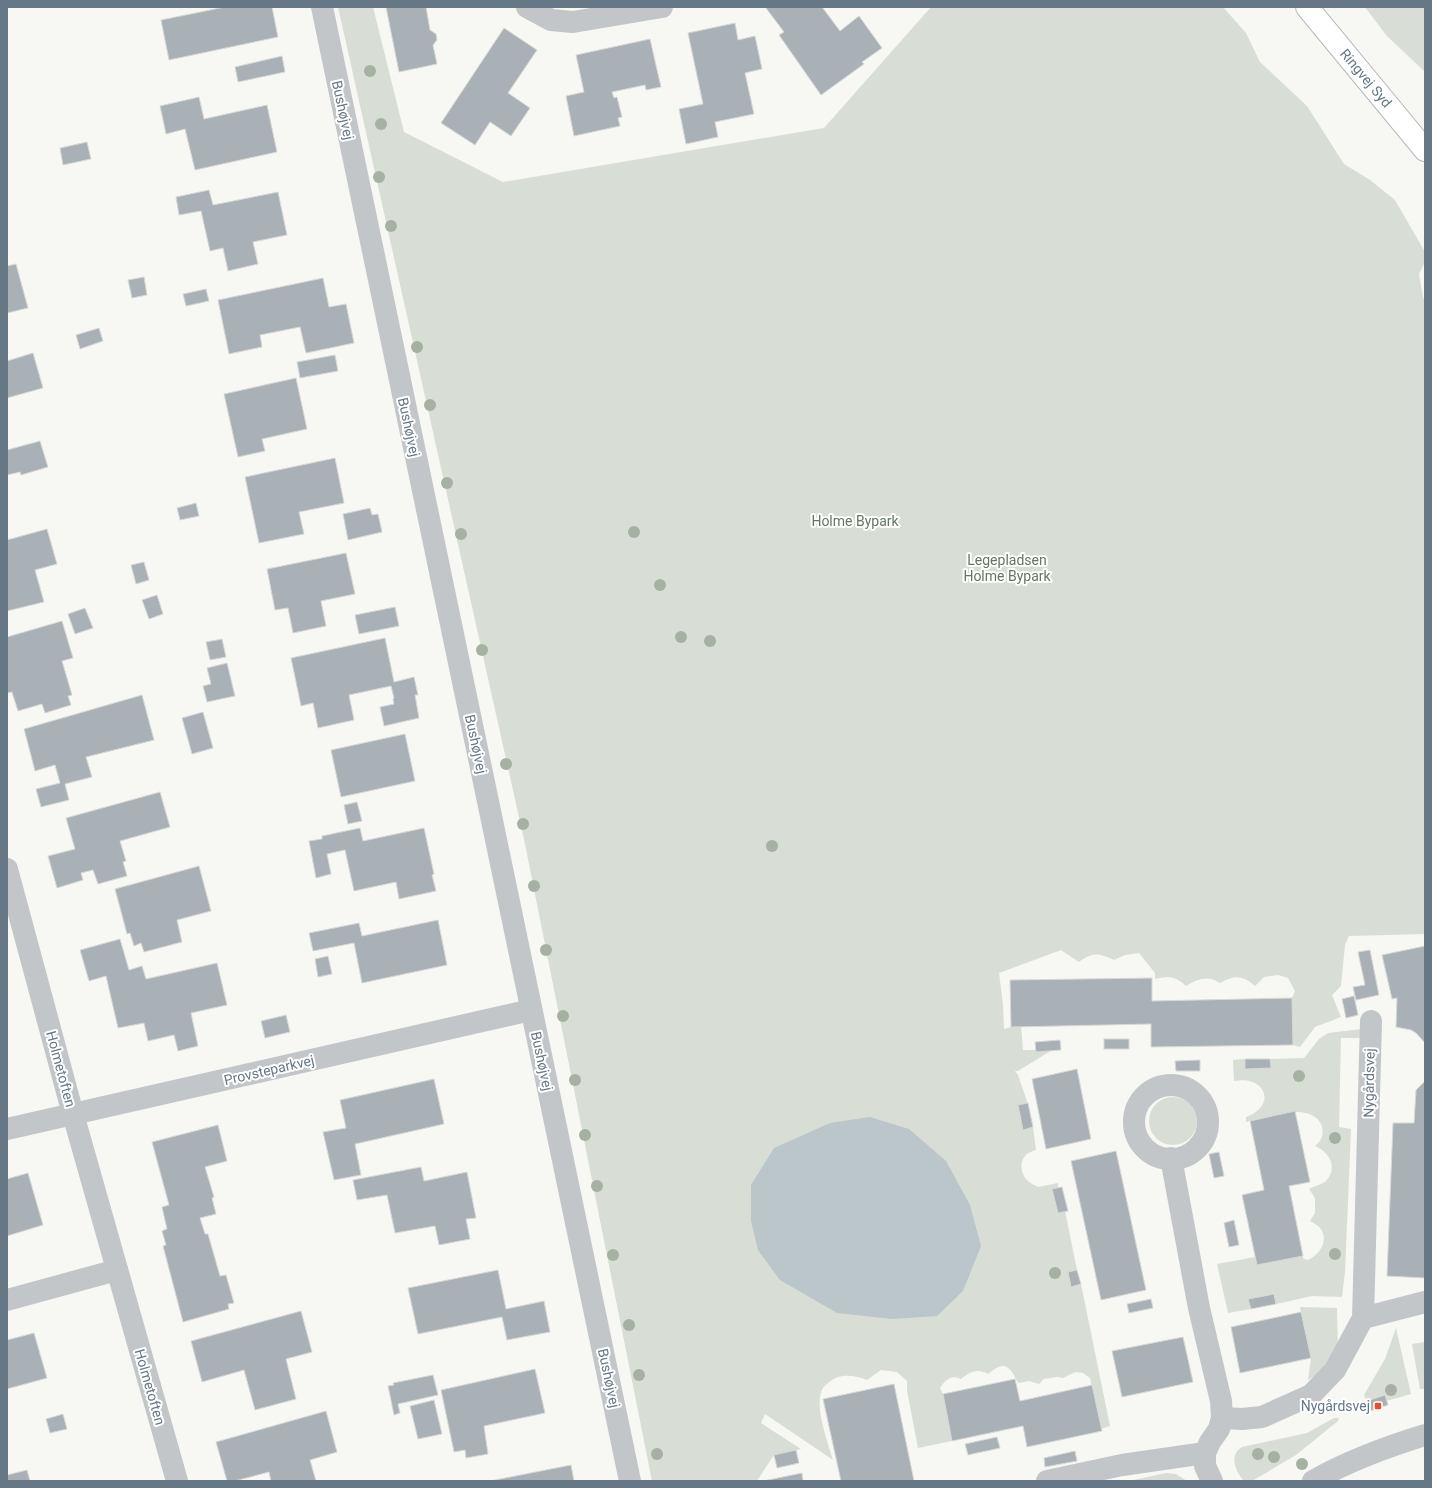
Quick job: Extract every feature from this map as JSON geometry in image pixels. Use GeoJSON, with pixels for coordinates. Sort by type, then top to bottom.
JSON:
{"type":"FeatureCollection","features":[{"type":"Feature","properties":{"kind":"main road","name":"Ringvej Syd"},"geometry":{"type":"LineString","coordinates":[[1307,7],[1425,150]]}},
{"type":"Feature","properties":{"kind":"street","name":"Bushøjvej"},"geometry":{"type":"LineString","coordinates":[[322,7],[630,1481]]}},
{"type":"Feature","properties":{"kind":"street"},"geometry":{"type":"LineString","coordinates":[[527,7],[551,20],[573,22],[662,7]]}},
{"type":"Feature","properties":{"kind":"street","name":"Holmetoften"},"geometry":{"type":"LineString","coordinates":[[7,869],[73,1114],[177,1481]]}},
{"type":"Feature","properties":{"kind":"street","name":"Provsteparkvej"},"geometry":{"type":"LineString","coordinates":[[7,1129],[531,1010]]}},
{"type":"Feature","properties":{"kind":"street","name":"Nygårdsvej"},"geometry":{"type":"LineString","coordinates":[[1222,1418],[1242,1419],[1262,1417],[1311,1395],[1335,1370],[1363,1318],[1371,1021]]}},
{"type":"Feature","properties":{"kind":"street"},"geometry":{"type":"LineString","coordinates":[[1171,1158],[1200,1313],[1220,1401],[1222,1418],[1219,1429],[1205,1452],[1205,1466],[1212,1481]]}},
{"type":"Feature","properties":{"kind":"street"},"geometry":{"type":"LineString","coordinates":[[7,1300],[117,1270]]}},
{"type":"Feature","properties":{"kind":"street"},"geometry":{"type":"LineString","coordinates":[[1363,1318],[1425,1302]]}},
{"type":"Feature","properties":{"kind":"street"},"geometry":{"type":"LineString","coordinates":[[1312,1481],[1335,1468],[1380,1449],[1425,1435]]}},
{"type":"Feature","properties":{"kind":"street"},"geometry":{"type":"LineString","coordinates":[[1047,1481],[1122,1465],[1205,1452]]}},
{"type":"Feature","properties":{"kind":"green space","name":"Holme Bypark"},"geometry":{"type":"Polygon","coordinates":[[[338,7],[373,7],[404,132],[503,182],[824,128],[931,7],[1223,7],[1246,33],[1260,62],[1307,106],[1344,164],[1370,180],[1395,200],[1425,252],[1425,262],[1419,274],[1425,302],[1425,934],[1349,936],[1345,945],[1341,986],[1332,995],[1341,1017],[1315,1027],[1300,1047],[1293,1045],[1292,998],[1295,991],[1288,978],[1278,975],[1264,977],[1255,986],[1238,977],[1220,983],[1211,979],[1203,979],[1186,986],[1179,980],[1172,978],[1164,977],[1155,979],[1155,973],[1139,953],[1125,955],[1114,960],[1100,955],[1092,955],[1079,962],[1061,950],[999,973],[1004,1029],[1021,1026],[1023,1050],[1052,1050],[1018,1071],[1015,1071],[1018,1075],[1028,1104],[1018,1105],[1023,1129],[1033,1127],[1036,1150],[1024,1157],[1021,1167],[1027,1180],[1038,1187],[1058,1183],[1058,1188],[1052,1190],[1058,1213],[1065,1211],[1077,1270],[1068,1272],[1071,1287],[1081,1284],[1110,1426],[1101,1429],[1090,1378],[1083,1373],[1075,1372],[1063,1378],[1057,1377],[1044,1379],[1039,1384],[1029,1381],[1019,1383],[1009,1368],[1003,1366],[988,1374],[977,1371],[967,1374],[961,1379],[955,1377],[949,1379],[944,1383],[940,1388],[943,1394],[952,1441],[918,1448],[907,1391],[907,1381],[897,1372],[881,1370],[867,1380],[854,1376],[840,1376],[832,1380],[823,1388],[820,1395],[820,1413],[833,1460],[765,1414],[761,1423],[801,1449],[774,1455],[757,1481],[652,1481],[525,844],[338,7]]]}},
{"type":"Feature","properties":{"kind":"green space"},"geometry":{"type":"Polygon","coordinates":[[[1365,7],[1425,7],[1425,72],[1386,35],[1365,7]]]}},
{"type":"Feature","properties":{"kind":"green space"},"geometry":{"type":"Polygon","coordinates":[[[1362,1029],[1361,1038],[1341,1038],[1339,1127],[1351,1129],[1345,1272],[1342,1297],[1312,1296],[1276,1304],[1273,1294],[1249,1299],[1251,1309],[1228,1313],[1217,1264],[1255,1257],[1257,1265],[1303,1256],[1303,1258],[1307,1260],[1316,1255],[1322,1247],[1324,1238],[1323,1233],[1317,1225],[1310,1221],[1315,1213],[1315,1198],[1309,1189],[1326,1181],[1330,1176],[1332,1166],[1331,1161],[1325,1152],[1315,1146],[1322,1138],[1323,1130],[1318,1120],[1312,1115],[1291,1112],[1246,1122],[1246,1117],[1256,1112],[1262,1105],[1264,1092],[1253,1082],[1245,1080],[1234,1081],[1233,1060],[1245,1059],[1245,1069],[1270,1068],[1270,1059],[1304,1058],[1319,1039],[1328,1033],[1362,1029]]]}},
{"type":"Feature","properties":{"kind":"green space"},"geometry":{"type":"Polygon","coordinates":[[[1173,1097],[1182,1099],[1190,1104],[1195,1112],[1197,1121],[1195,1130],[1190,1138],[1182,1143],[1173,1145],[1164,1143],[1156,1138],[1151,1130],[1149,1121],[1151,1112],[1156,1104],[1164,1099],[1173,1097]]]}},
{"type":"Feature","properties":{"kind":"green space"},"geometry":{"type":"Polygon","coordinates":[[[1300,1307],[1337,1308],[1338,1349],[1318,1374],[1308,1380],[1311,1358],[1300,1307]]]}},
{"type":"Feature","properties":{"kind":"green space"},"geometry":{"type":"Polygon","coordinates":[[[1396,1328],[1411,1394],[1386,1401],[1384,1395],[1367,1401],[1364,1395],[1385,1359],[1396,1328]]]}},
{"type":"Feature","properties":{"kind":"green space"},"geometry":{"type":"Polygon","coordinates":[[[1425,1342],[1425,1389],[1420,1389],[1412,1344],[1425,1342]]]}},
{"type":"Feature","properties":{"kind":"green space"},"geometry":{"type":"Polygon","coordinates":[[[1334,1418],[1339,1418],[1338,1421],[1296,1455],[1252,1481],[1244,1481],[1238,1473],[1234,1459],[1235,1454],[1242,1447],[1307,1433],[1334,1418]]]}},
{"type":"Feature","properties":{"kind":"green space"},"geometry":{"type":"Polygon","coordinates":[[[1166,1473],[1176,1474],[1187,1481],[1129,1481],[1166,1473]]]}},
{"type":"Feature","properties":{"kind":"shaded area"},"geometry":{"type":"Polygon","coordinates":[[[870,1117],[909,1129],[946,1161],[970,1205],[981,1246],[963,1291],[937,1316],[892,1319],[837,1313],[780,1280],[758,1250],[751,1221],[751,1185],[774,1148],[830,1123],[870,1117]]]}},
{"type":"Feature","properties":{"kind":"building"},"geometry":{"type":"Polygon","coordinates":[[[225,7],[272,7],[278,37],[169,60],[161,20],[225,7]]]}},
{"type":"Feature","properties":{"kind":"building"},"geometry":{"type":"Polygon","coordinates":[[[386,7],[426,7],[430,30],[436,34],[437,40],[433,45],[437,64],[399,72],[386,7]]]}},
{"type":"Feature","properties":{"kind":"building"},"geometry":{"type":"Polygon","coordinates":[[[822,7],[840,31],[859,16],[882,48],[862,62],[864,64],[821,95],[779,35],[784,32],[766,8],[822,7]]]}},
{"type":"Feature","properties":{"kind":"building"},"geometry":{"type":"Polygon","coordinates":[[[735,23],[738,40],[755,36],[762,69],[745,73],[754,114],[715,122],[718,137],[686,144],[679,109],[703,104],[688,33],[735,23]]]}},
{"type":"Feature","properties":{"kind":"building"},"geometry":{"type":"Polygon","coordinates":[[[504,28],[537,50],[508,93],[530,108],[511,136],[490,122],[475,145],[441,123],[504,28]]]}},
{"type":"Feature","properties":{"kind":"building"},"geometry":{"type":"Polygon","coordinates":[[[650,39],[661,87],[646,90],[645,85],[612,92],[614,98],[617,97],[622,117],[618,118],[620,126],[574,136],[566,96],[584,92],[576,55],[650,39]]]}},
{"type":"Feature","properties":{"kind":"building"},"geometry":{"type":"Polygon","coordinates":[[[282,56],[285,72],[238,82],[235,67],[282,56]]]}},
{"type":"Feature","properties":{"kind":"building"},"geometry":{"type":"Polygon","coordinates":[[[199,97],[204,119],[267,105],[277,152],[195,170],[185,129],[166,134],[160,106],[199,97]]]}},
{"type":"Feature","properties":{"kind":"building"},"geometry":{"type":"Polygon","coordinates":[[[87,142],[91,159],[63,165],[60,148],[87,142]]]}},
{"type":"Feature","properties":{"kind":"building"},"geometry":{"type":"Polygon","coordinates":[[[209,190],[213,205],[278,192],[287,235],[253,242],[258,264],[228,271],[223,248],[210,251],[201,211],[179,215],[176,197],[209,190]]]}},
{"type":"Feature","properties":{"kind":"building"},"geometry":{"type":"Polygon","coordinates":[[[16,264],[28,308],[7,313],[7,266],[16,264]]]}},
{"type":"Feature","properties":{"kind":"building"},"geometry":{"type":"Polygon","coordinates":[[[144,277],[147,295],[132,298],[128,280],[144,277]]]}},
{"type":"Feature","properties":{"kind":"building"},"geometry":{"type":"Polygon","coordinates":[[[323,278],[329,307],[346,304],[354,343],[306,353],[300,327],[260,335],[262,347],[229,354],[218,300],[323,278]]]}},
{"type":"Feature","properties":{"kind":"building"},"geometry":{"type":"Polygon","coordinates":[[[206,289],[209,301],[186,306],[183,294],[206,289]]]}},
{"type":"Feature","properties":{"kind":"building"},"geometry":{"type":"Polygon","coordinates":[[[99,328],[103,341],[80,349],[76,335],[99,328]]]}},
{"type":"Feature","properties":{"kind":"building"},"geometry":{"type":"Polygon","coordinates":[[[33,353],[43,388],[7,398],[7,361],[33,353]]]}},
{"type":"Feature","properties":{"kind":"building"},"geometry":{"type":"Polygon","coordinates":[[[335,355],[338,371],[300,378],[297,362],[335,355]]]}},
{"type":"Feature","properties":{"kind":"building"},"geometry":{"type":"Polygon","coordinates":[[[296,378],[307,429],[262,439],[265,451],[238,457],[224,394],[296,378]]]}},
{"type":"Feature","properties":{"kind":"building"},"geometry":{"type":"Polygon","coordinates":[[[40,441],[48,467],[21,475],[20,472],[7,475],[7,450],[40,441]]]}},
{"type":"Feature","properties":{"kind":"building"},"geometry":{"type":"Polygon","coordinates":[[[335,458],[344,503],[299,512],[304,534],[259,543],[245,477],[335,458]]]}},
{"type":"Feature","properties":{"kind":"building"},"geometry":{"type":"Polygon","coordinates":[[[196,503],[199,516],[180,520],[177,508],[196,503]]]}},
{"type":"Feature","properties":{"kind":"building"},"geometry":{"type":"Polygon","coordinates":[[[370,508],[372,515],[378,514],[382,532],[348,540],[343,514],[370,508]]]}},
{"type":"Feature","properties":{"kind":"building"},"geometry":{"type":"Polygon","coordinates":[[[47,529],[57,564],[35,570],[44,602],[7,611],[7,540],[47,529]]]}},
{"type":"Feature","properties":{"kind":"building"},"geometry":{"type":"Polygon","coordinates":[[[346,553],[355,594],[321,601],[326,626],[293,633],[288,608],[275,610],[267,569],[346,553]]]}},
{"type":"Feature","properties":{"kind":"building"},"geometry":{"type":"Polygon","coordinates":[[[144,562],[149,580],[136,584],[131,565],[144,562]]]}},
{"type":"Feature","properties":{"kind":"building"},"geometry":{"type":"Polygon","coordinates":[[[157,595],[163,614],[149,619],[142,600],[157,595]]]}},
{"type":"Feature","properties":{"kind":"building"},"geometry":{"type":"Polygon","coordinates":[[[395,607],[399,626],[359,634],[355,615],[395,607]]]}},
{"type":"Feature","properties":{"kind":"building"},"geometry":{"type":"Polygon","coordinates":[[[85,608],[93,628],[75,634],[68,614],[85,608]]]}},
{"type":"Feature","properties":{"kind":"building"},"geometry":{"type":"Polygon","coordinates":[[[62,621],[73,658],[62,661],[72,695],[68,696],[71,705],[45,713],[42,704],[18,711],[12,692],[7,693],[7,637],[62,621]]]}},
{"type":"Feature","properties":{"kind":"building"},"geometry":{"type":"Polygon","coordinates":[[[385,638],[394,682],[414,677],[418,695],[415,695],[419,718],[384,726],[380,707],[394,704],[391,686],[349,695],[354,720],[318,728],[313,703],[301,706],[291,658],[385,638]]]}},
{"type":"Feature","properties":{"kind":"building"},"geometry":{"type":"Polygon","coordinates":[[[222,639],[226,657],[210,660],[206,642],[222,639]]]}},
{"type":"Feature","properties":{"kind":"building"},"geometry":{"type":"Polygon","coordinates":[[[227,663],[235,696],[207,702],[203,686],[211,684],[207,668],[227,663]]]}},
{"type":"Feature","properties":{"kind":"building"},"geometry":{"type":"Polygon","coordinates":[[[142,695],[154,740],[86,757],[92,777],[65,784],[69,800],[41,807],[36,789],[60,783],[55,765],[35,771],[24,729],[142,695]]]}},
{"type":"Feature","properties":{"kind":"building"},"geometry":{"type":"Polygon","coordinates":[[[203,712],[213,748],[192,754],[182,718],[203,712]]]}},
{"type":"Feature","properties":{"kind":"building"},"geometry":{"type":"Polygon","coordinates":[[[405,734],[415,781],[341,797],[331,750],[405,734]]]}},
{"type":"Feature","properties":{"kind":"building"},"geometry":{"type":"Polygon","coordinates":[[[160,792],[170,827],[120,841],[126,861],[123,862],[127,876],[98,884],[93,870],[81,873],[83,880],[57,888],[48,856],[75,849],[66,818],[160,792]]]}},
{"type":"Feature","properties":{"kind":"building"},"geometry":{"type":"Polygon","coordinates":[[[357,802],[362,821],[348,824],[344,805],[357,802]]]}},
{"type":"Feature","properties":{"kind":"building"},"geometry":{"type":"Polygon","coordinates":[[[360,828],[363,841],[424,828],[434,874],[432,875],[436,891],[399,899],[396,882],[354,891],[345,850],[327,854],[331,874],[316,878],[309,841],[322,839],[322,836],[360,828]]]}},
{"type":"Feature","properties":{"kind":"building"},"geometry":{"type":"Polygon","coordinates":[[[199,866],[211,911],[177,920],[182,942],[144,952],[141,943],[134,946],[130,933],[127,934],[115,889],[199,866]]]}},
{"type":"Feature","properties":{"kind":"building"},"geometry":{"type":"Polygon","coordinates":[[[438,920],[447,965],[362,983],[354,943],[313,951],[309,933],[359,923],[362,936],[438,920]]]}},
{"type":"Feature","properties":{"kind":"building"},"geometry":{"type":"Polygon","coordinates":[[[120,939],[129,970],[142,966],[146,979],[217,963],[227,1005],[191,1013],[198,1046],[178,1051],[174,1035],[148,1041],[144,1023],[118,1028],[106,976],[89,981],[80,950],[120,939]]]}},
{"type":"Feature","properties":{"kind":"building"},"geometry":{"type":"Polygon","coordinates":[[[1425,946],[1425,1043],[1416,1033],[1411,1030],[1396,1027],[1397,998],[1392,999],[1382,955],[1425,946]]]}},
{"type":"Feature","properties":{"kind":"building"},"geometry":{"type":"Polygon","coordinates":[[[1370,950],[1379,995],[1356,1000],[1353,987],[1365,985],[1358,952],[1370,950]]]}},
{"type":"Feature","properties":{"kind":"building"},"geometry":{"type":"Polygon","coordinates":[[[328,956],[332,974],[318,977],[315,959],[328,956]]]}},
{"type":"Feature","properties":{"kind":"building"},"geometry":{"type":"Polygon","coordinates":[[[1152,978],[1152,1001],[1292,998],[1293,1045],[1151,1047],[1151,1024],[1011,1027],[1010,980],[1152,978]]]}},
{"type":"Feature","properties":{"kind":"building"},"geometry":{"type":"Polygon","coordinates":[[[1354,996],[1358,1015],[1346,1018],[1342,999],[1354,996]]]}},
{"type":"Feature","properties":{"kind":"building"},"geometry":{"type":"Polygon","coordinates":[[[286,1015],[290,1032],[265,1038],[261,1021],[286,1015]]]}},
{"type":"Feature","properties":{"kind":"building"},"geometry":{"type":"Polygon","coordinates":[[[1104,1039],[1129,1039],[1129,1049],[1104,1049],[1104,1039]]]}},
{"type":"Feature","properties":{"kind":"building"},"geometry":{"type":"Polygon","coordinates":[[[1060,1040],[1061,1050],[1036,1052],[1035,1042],[1060,1040]]]}},
{"type":"Feature","properties":{"kind":"building"},"geometry":{"type":"Polygon","coordinates":[[[1245,1059],[1270,1059],[1271,1068],[1245,1069],[1245,1059]]]}},
{"type":"Feature","properties":{"kind":"building"},"geometry":{"type":"Polygon","coordinates":[[[1200,1060],[1200,1071],[1176,1071],[1175,1061],[1200,1060]]]}},
{"type":"Feature","properties":{"kind":"building"},"geometry":{"type":"Polygon","coordinates":[[[1077,1069],[1091,1139],[1046,1149],[1032,1079],[1077,1069]]]}},
{"type":"Feature","properties":{"kind":"building"},"geometry":{"type":"Polygon","coordinates":[[[434,1079],[444,1124],[355,1144],[361,1175],[334,1180],[323,1132],[346,1128],[340,1100],[434,1079]]]}},
{"type":"Feature","properties":{"kind":"building"},"geometry":{"type":"Polygon","coordinates":[[[1425,1081],[1425,1278],[1387,1276],[1393,1123],[1414,1123],[1416,1090],[1425,1081]]]}},
{"type":"Feature","properties":{"kind":"building"},"geometry":{"type":"Polygon","coordinates":[[[1028,1103],[1033,1127],[1023,1130],[1018,1105],[1028,1103]]]}},
{"type":"Feature","properties":{"kind":"building"},"geometry":{"type":"Polygon","coordinates":[[[1295,1111],[1310,1182],[1289,1186],[1303,1256],[1257,1265],[1242,1195],[1264,1190],[1250,1121],[1295,1111]]]}},
{"type":"Feature","properties":{"kind":"building"},"geometry":{"type":"Polygon","coordinates":[[[218,1125],[227,1161],[205,1167],[214,1197],[212,1198],[216,1214],[200,1218],[205,1234],[208,1234],[220,1276],[226,1275],[234,1303],[228,1304],[229,1309],[183,1322],[163,1246],[166,1245],[162,1231],[167,1229],[162,1207],[169,1205],[152,1142],[218,1125]]]}},
{"type":"Feature","properties":{"kind":"building"},"geometry":{"type":"Polygon","coordinates":[[[1116,1151],[1146,1290],[1101,1300],[1071,1161],[1116,1151]]]}},
{"type":"Feature","properties":{"kind":"building"},"geometry":{"type":"Polygon","coordinates":[[[1219,1152],[1224,1176],[1214,1178],[1209,1154],[1219,1152]]]}},
{"type":"Feature","properties":{"kind":"building"},"geometry":{"type":"Polygon","coordinates":[[[421,1167],[424,1181],[467,1172],[476,1218],[466,1219],[470,1239],[439,1245],[435,1226],[395,1233],[387,1195],[357,1200],[353,1180],[421,1167]]]}},
{"type":"Feature","properties":{"kind":"building"},"geometry":{"type":"Polygon","coordinates":[[[28,1173],[43,1225],[7,1236],[7,1179],[28,1173]]]}},
{"type":"Feature","properties":{"kind":"building"},"geometry":{"type":"Polygon","coordinates":[[[1062,1187],[1068,1211],[1058,1213],[1052,1189],[1062,1187]]]}},
{"type":"Feature","properties":{"kind":"building"},"geometry":{"type":"Polygon","coordinates":[[[1234,1220],[1239,1245],[1229,1247],[1224,1223],[1234,1220]]]}},
{"type":"Feature","properties":{"kind":"building"},"geometry":{"type":"Polygon","coordinates":[[[498,1270],[506,1309],[544,1301],[550,1332],[507,1340],[502,1317],[418,1334],[408,1288],[498,1270]]]}},
{"type":"Feature","properties":{"kind":"building"},"geometry":{"type":"Polygon","coordinates":[[[1077,1270],[1081,1284],[1071,1287],[1068,1272],[1077,1270]]]}},
{"type":"Feature","properties":{"kind":"building"},"geometry":{"type":"Polygon","coordinates":[[[1274,1294],[1276,1304],[1251,1309],[1248,1299],[1274,1294]]]}},
{"type":"Feature","properties":{"kind":"building"},"geometry":{"type":"Polygon","coordinates":[[[1151,1299],[1153,1308],[1129,1313],[1127,1304],[1151,1299]]]}},
{"type":"Feature","properties":{"kind":"building"},"geometry":{"type":"Polygon","coordinates":[[[301,1311],[312,1352],[286,1359],[296,1399],[255,1410],[244,1370],[202,1382],[191,1341],[301,1311]]]}},
{"type":"Feature","properties":{"kind":"building"},"geometry":{"type":"Polygon","coordinates":[[[1301,1312],[1311,1358],[1240,1373],[1231,1327],[1301,1312]]]}},
{"type":"Feature","properties":{"kind":"building"},"geometry":{"type":"Polygon","coordinates":[[[34,1333],[47,1378],[7,1389],[7,1340],[34,1333]]]}},
{"type":"Feature","properties":{"kind":"building"},"geometry":{"type":"Polygon","coordinates":[[[1183,1337],[1193,1382],[1122,1397],[1112,1351],[1183,1337]]]}},
{"type":"Feature","properties":{"kind":"building"},"geometry":{"type":"Polygon","coordinates":[[[535,1369],[545,1413],[484,1426],[488,1454],[466,1458],[465,1450],[454,1452],[441,1390],[535,1369]]]}},
{"type":"Feature","properties":{"kind":"building"},"geometry":{"type":"Polygon","coordinates":[[[433,1375],[438,1395],[398,1404],[400,1413],[394,1415],[388,1386],[394,1385],[393,1383],[433,1375]]]}},
{"type":"Feature","properties":{"kind":"building"},"geometry":{"type":"Polygon","coordinates":[[[1015,1379],[1020,1401],[1092,1385],[1102,1431],[1027,1447],[1023,1426],[952,1441],[943,1394],[1015,1379]]]}},
{"type":"Feature","properties":{"kind":"building"},"geometry":{"type":"Polygon","coordinates":[[[894,1384],[914,1481],[841,1481],[823,1399],[894,1384]]]}},
{"type":"Feature","properties":{"kind":"building"},"geometry":{"type":"Polygon","coordinates":[[[1385,1395],[1388,1405],[1370,1411],[1367,1401],[1385,1395]]]}},
{"type":"Feature","properties":{"kind":"building"},"geometry":{"type":"Polygon","coordinates":[[[434,1400],[442,1434],[418,1439],[410,1406],[434,1400]]]}},
{"type":"Feature","properties":{"kind":"building"},"geometry":{"type":"Polygon","coordinates":[[[326,1411],[337,1452],[310,1460],[316,1481],[271,1481],[269,1472],[235,1481],[227,1481],[216,1442],[326,1411]]]}},
{"type":"Feature","properties":{"kind":"building"},"geometry":{"type":"Polygon","coordinates":[[[63,1414],[67,1429],[50,1433],[46,1419],[63,1414]]]}},
{"type":"Feature","properties":{"kind":"building"},"geometry":{"type":"Polygon","coordinates":[[[997,1437],[1000,1448],[968,1455],[965,1444],[997,1437]]]}},
{"type":"Feature","properties":{"kind":"building"},"geometry":{"type":"Polygon","coordinates":[[[796,1450],[799,1463],[777,1468],[774,1455],[796,1450]]]}},
{"type":"Feature","properties":{"kind":"building"},"geometry":{"type":"Polygon","coordinates":[[[1075,1451],[1077,1461],[1045,1467],[1044,1458],[1075,1451]]]}},
{"type":"Feature","properties":{"kind":"building"},"geometry":{"type":"Polygon","coordinates":[[[571,1465],[574,1481],[490,1481],[571,1465]]]}},
{"type":"Feature","properties":{"kind":"building"},"geometry":{"type":"Polygon","coordinates":[[[27,1470],[30,1481],[7,1481],[7,1475],[27,1470]]]}},
{"type":"Feature","properties":{"kind":"building"},"geometry":{"type":"Polygon","coordinates":[[[802,1473],[803,1481],[763,1481],[802,1473]]]}},
{"type":"Feature","properties":{"kind":"place","name":"Nygårdsvej"},"geometry":{"type":"Point","coordinates":[1378,1406]}},
{"type":"Feature","properties":{"kind":"park label","name":"Legepladsen Holme Bypark"},"geometry":{"type":"Point","coordinates":[1007,568]}}]}
